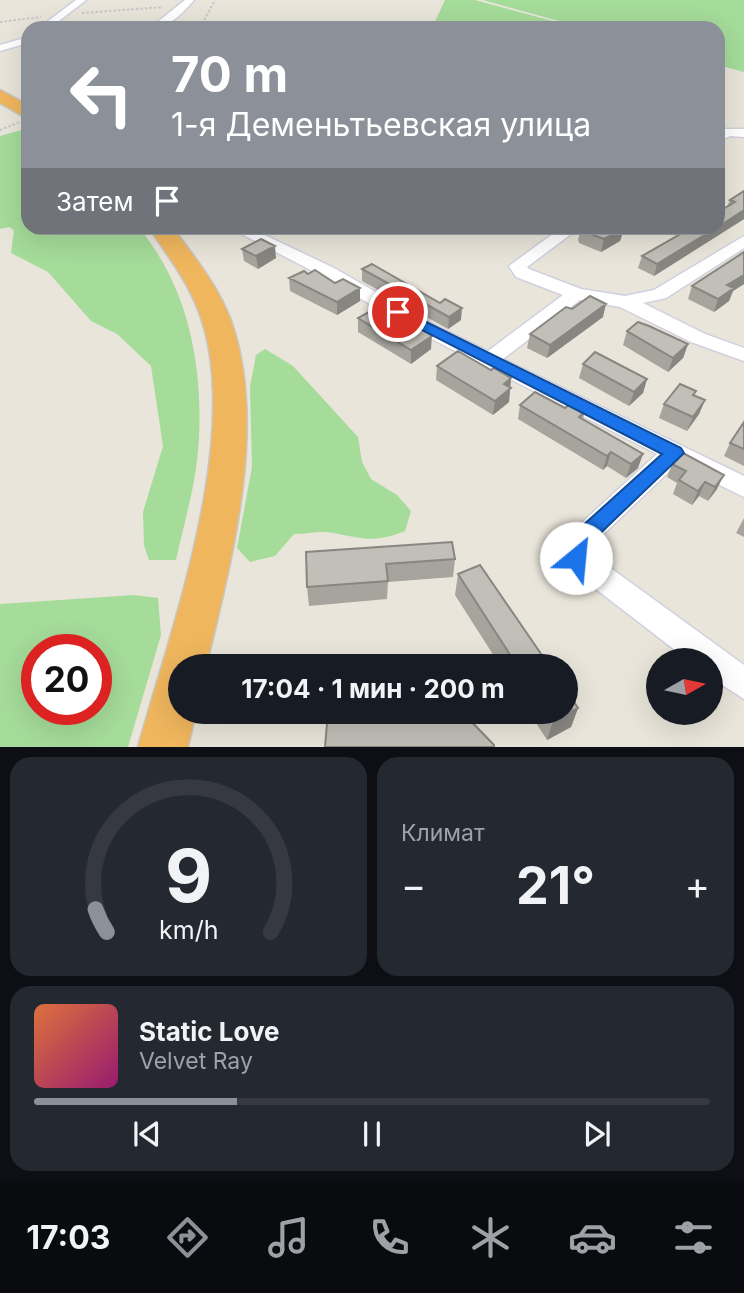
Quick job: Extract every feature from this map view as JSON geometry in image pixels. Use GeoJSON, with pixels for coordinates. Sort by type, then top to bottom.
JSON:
{"type":"FeatureCollection","features":[{"type":"Feature","properties":{"kind":"highway"},"geometry":{"type":"LineString","coordinates":[[0,95],[21,108]]}},
{"type":"Feature","properties":{"kind":"highway"},"geometry":{"type":"LineString","coordinates":[[166,235],[200,287],[219,326],[226,357],[229,413],[222,482],[205,583],[186,654]]}},
{"type":"Feature","properties":{"kind":"highway"},"geometry":{"type":"LineString","coordinates":[[163,747],[169,724]]}},
{"type":"Feature","properties":{"kind":"street"},"geometry":{"type":"LineString","coordinates":[[54,21],[82,0]]}},
{"type":"Feature","properties":{"kind":"street"},"geometry":{"type":"LineString","coordinates":[[166,21],[188,1]]}},
{"type":"Feature","properties":{"kind":"street"},"geometry":{"type":"LineString","coordinates":[[0,48],[21,42]]}},
{"type":"Feature","properties":{"kind":"street"},"geometry":{"type":"LineString","coordinates":[[725,135],[736,130],[744,133]]}},
{"type":"Feature","properties":{"kind":"street"},"geometry":{"type":"LineString","coordinates":[[261,235],[491,360],[744,487]]}},
{"type":"Feature","properties":{"kind":"street"},"geometry":{"type":"LineString","coordinates":[[561,235],[518,266],[522,273],[578,294],[625,302],[698,338],[744,355]]}},
{"type":"Feature","properties":{"kind":"street"},"geometry":{"type":"LineString","coordinates":[[625,302],[660,295],[744,241]]}},
{"type":"Feature","properties":{"kind":"street"},"geometry":{"type":"LineString","coordinates":[[491,360],[501,348],[578,294]]}},
{"type":"Feature","properties":{"kind":"street"},"geometry":{"type":"LineString","coordinates":[[675,453],[578,542],[576,558],[744,684]]}},
{"type":"Feature","properties":{"kind":"path"},"geometry":{"type":"LineString","coordinates":[[204,21],[215,0]]}},
{"type":"Feature","properties":{"kind":"path"},"geometry":{"type":"LineString","coordinates":[[0,22],[165,7],[188,1]]}},
{"type":"Feature","properties":{"kind":"path"},"geometry":{"type":"LineString","coordinates":[[0,130],[21,122]]}},
{"type":"Feature","properties":{"kind":"green space"},"geometry":{"type":"Polygon","coordinates":[[[445,0],[475,0],[552,21],[435,21],[445,0]]]}},
{"type":"Feature","properties":{"kind":"green space"},"geometry":{"type":"Polygon","coordinates":[[[483,0],[744,0],[744,72],[725,67],[725,21],[559,21],[483,0]]]}},
{"type":"Feature","properties":{"kind":"green space"},"geometry":{"type":"Polygon","coordinates":[[[21,130],[21,235],[144,235],[172,280],[191,338],[199,399],[197,461],[176,560],[149,560],[144,545],[143,512],[163,446],[151,366],[117,334],[91,321],[48,272],[11,253],[14,230],[9,227],[0,229],[0,136],[21,130]]]}},
{"type":"Feature","properties":{"kind":"green space"},"geometry":{"type":"Polygon","coordinates":[[[265,349],[293,366],[358,437],[362,462],[371,479],[397,495],[411,511],[405,531],[370,539],[329,532],[294,534],[275,556],[250,562],[237,548],[252,467],[250,387],[256,355],[265,349]]]}},
{"type":"Feature","properties":{"kind":"green space"},"geometry":{"type":"Polygon","coordinates":[[[134,595],[158,598],[161,635],[128,747],[0,747],[0,604],[134,595]]]}},
{"type":"Feature","properties":{"kind":"building"},"geometry":{"type":"Polygon","coordinates":[[[744,191],[744,210],[725,222],[725,208],[735,202],[730,200],[744,191]]]}},
{"type":"Feature","properties":{"kind":"building"},"geometry":{"type":"Polygon","coordinates":[[[593,235],[612,235],[604,239],[593,235]]]}},
{"type":"Feature","properties":{"kind":"building"},"geometry":{"type":"Polygon","coordinates":[[[679,235],[705,235],[657,264],[642,256],[679,235]]]}},
{"type":"Feature","properties":{"kind":"building"},"geometry":{"type":"Polygon","coordinates":[[[261,239],[275,246],[256,256],[242,249],[261,239]]]}},
{"type":"Feature","properties":{"kind":"building"},"geometry":{"type":"Polygon","coordinates":[[[744,252],[744,275],[727,285],[734,288],[718,299],[692,286],[744,252]]]}},
{"type":"Feature","properties":{"kind":"building"},"geometry":{"type":"Polygon","coordinates":[[[372,264],[440,303],[445,299],[462,308],[449,317],[362,269],[372,264]]]}},
{"type":"Feature","properties":{"kind":"building"},"geometry":{"type":"Polygon","coordinates":[[[315,270],[335,283],[343,279],[360,288],[337,302],[289,278],[304,271],[308,274],[315,270]]]}},
{"type":"Feature","properties":{"kind":"building"},"geometry":{"type":"Polygon","coordinates":[[[590,296],[606,304],[550,345],[530,334],[566,307],[572,309],[590,296]]]}},
{"type":"Feature","properties":{"kind":"building"},"geometry":{"type":"Polygon","coordinates":[[[378,307],[403,322],[410,317],[432,328],[426,332],[432,336],[411,350],[358,318],[378,307]]]}},
{"type":"Feature","properties":{"kind":"building"},"geometry":{"type":"Polygon","coordinates":[[[638,322],[688,344],[673,358],[627,331],[638,322]]]}},
{"type":"Feature","properties":{"kind":"building"},"geometry":{"type":"Polygon","coordinates":[[[458,351],[511,378],[504,384],[511,388],[495,401],[437,366],[458,351]]]}},
{"type":"Feature","properties":{"kind":"building"},"geometry":{"type":"Polygon","coordinates":[[[595,352],[647,379],[634,392],[583,364],[595,352]]]}},
{"type":"Feature","properties":{"kind":"building"},"geometry":{"type":"Polygon","coordinates":[[[680,384],[696,391],[693,395],[705,400],[693,417],[664,404],[680,384]]]}},
{"type":"Feature","properties":{"kind":"building"},"geometry":{"type":"Polygon","coordinates":[[[535,392],[565,408],[570,404],[585,411],[579,417],[643,454],[631,464],[611,452],[607,456],[520,405],[535,392]]]}},
{"type":"Feature","properties":{"kind":"building"},"geometry":{"type":"Polygon","coordinates":[[[744,422],[744,449],[730,443],[744,422]]]}},
{"type":"Feature","properties":{"kind":"building"},"geometry":{"type":"Polygon","coordinates":[[[683,453],[724,475],[715,487],[705,482],[698,491],[679,480],[686,471],[672,464],[683,453]]]}},
{"type":"Feature","properties":{"kind":"building"},"geometry":{"type":"Polygon","coordinates":[[[452,542],[455,559],[386,564],[388,581],[307,587],[306,552],[452,542]]]}},
{"type":"Feature","properties":{"kind":"building"},"geometry":{"type":"Polygon","coordinates":[[[480,565],[541,654],[510,654],[458,574],[480,565]]]}},
{"type":"Feature","properties":{"kind":"building"},"geometry":{"type":"Polygon","coordinates":[[[327,724],[474,724],[494,745],[494,747],[325,747],[327,724]]]}},
{"type":"Feature","properties":{"kind":"route"},"geometry":{"type":"LineString","coordinates":[[398,312],[675,453],[578,542],[576,558]]}}]}
